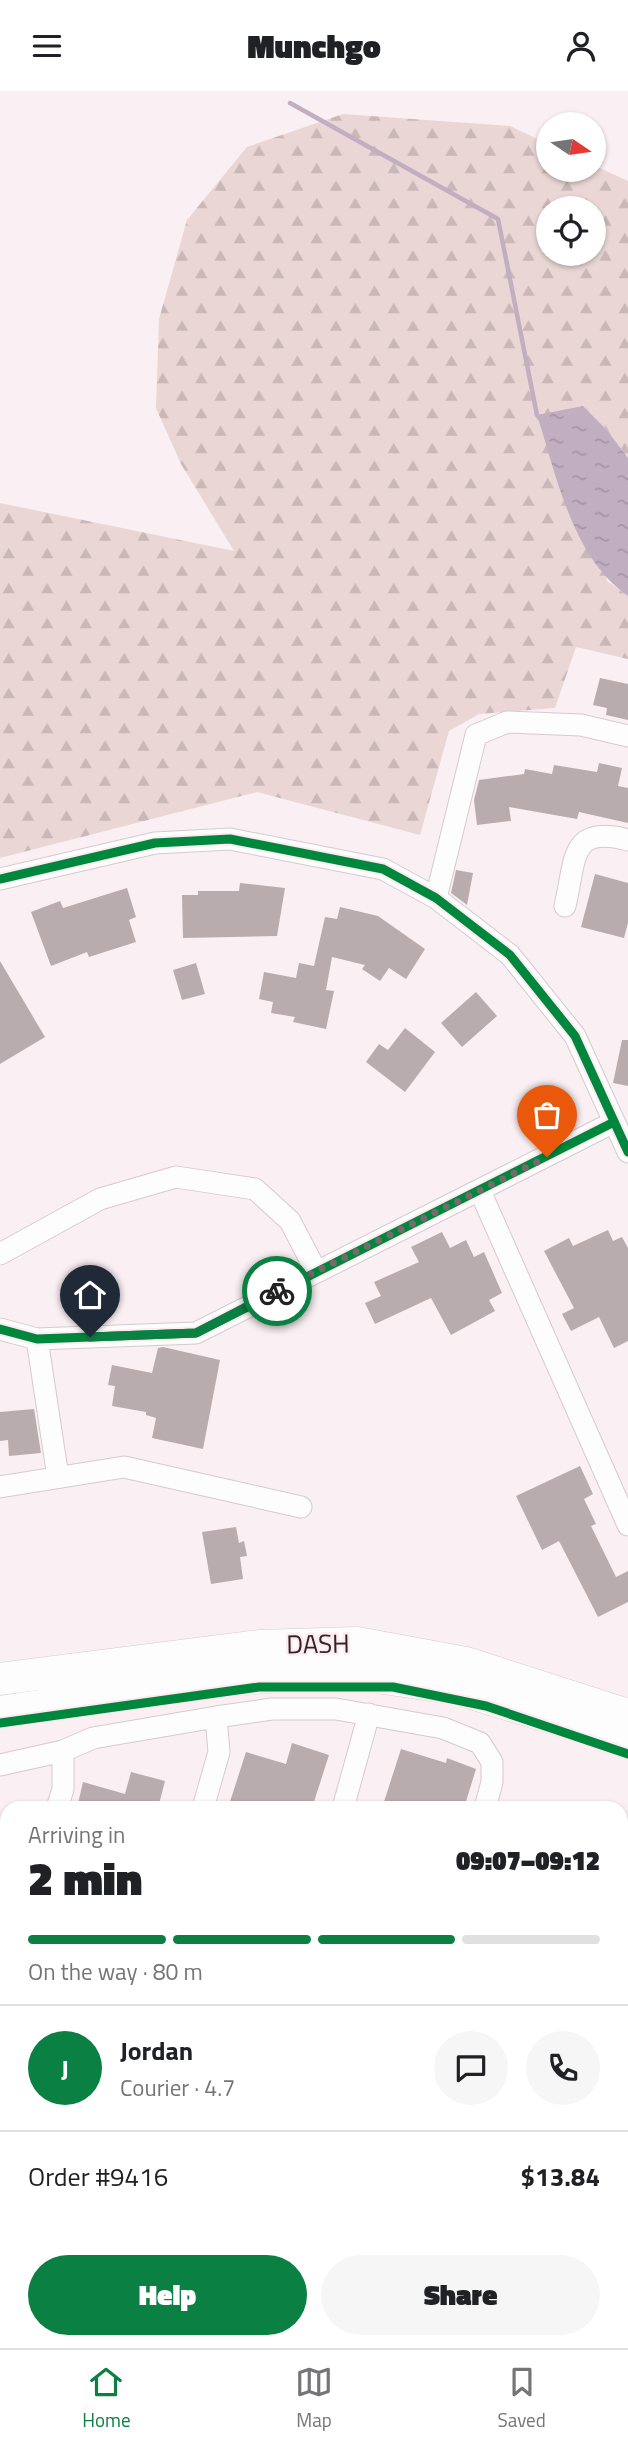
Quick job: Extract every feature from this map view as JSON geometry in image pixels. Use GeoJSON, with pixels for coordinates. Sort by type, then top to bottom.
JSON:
{"type":"FeatureCollection","features":[{"type":"Feature","properties":{"kind":"highway","name":"DASH"},"geometry":{"type":"LineString","coordinates":[[0,1679],[259,1646],[357,1643],[466,1663],[628,1715]]}},
{"type":"Feature","properties":{"kind":"highway","name":"DASH"},"geometry":{"type":"LineString","coordinates":[[0,1713],[191,1684],[265,1677],[357,1674],[458,1689],[628,1741]]}},
{"type":"Feature","properties":{"kind":"street"},"geometry":{"type":"LineString","coordinates":[[436,898],[477,735],[507,722],[581,725],[628,736]]}},
{"type":"Feature","properties":{"kind":"street"},"geometry":{"type":"LineString","coordinates":[[565,906],[580,845],[591,835],[606,834],[628,840]]}},
{"type":"Feature","properties":{"kind":"street"},"geometry":{"type":"LineString","coordinates":[[0,879],[155,843],[230,839],[383,869],[436,898],[510,955],[576,1036],[628,1153]]}},
{"type":"Feature","properties":{"kind":"street"},"geometry":{"type":"LineString","coordinates":[[0,1329],[37,1339],[196,1333],[614,1122]]}},
{"type":"Feature","properties":{"kind":"street"},"geometry":{"type":"LineString","coordinates":[[0,1254],[100,1199],[176,1177],[255,1189],[290,1221],[316,1271]]}},
{"type":"Feature","properties":{"kind":"street"},"geometry":{"type":"LineString","coordinates":[[480,1191],[628,1525]]}},
{"type":"Feature","properties":{"kind":"street"},"geometry":{"type":"LineString","coordinates":[[37,1339],[58,1478]]}},
{"type":"Feature","properties":{"kind":"street"},"geometry":{"type":"LineString","coordinates":[[0,1487],[124,1467],[301,1507]]}},
{"type":"Feature","properties":{"kind":"street"},"geometry":{"type":"LineString","coordinates":[[0,1685],[247,1653],[355,1650],[424,1661],[628,1721]]}},
{"type":"Feature","properties":{"kind":"street"},"geometry":{"type":"LineString","coordinates":[[0,1723],[259,1687],[393,1687],[486,1706],[628,1754]]}},
{"type":"Feature","properties":{"kind":"street"},"geometry":{"type":"LineString","coordinates":[[0,1765],[63,1751],[93,1738],[216,1717],[293,1708],[369,1714],[443,1728],[480,1743],[492,1762],[492,1782],[487,1801]]}},
{"type":"Feature","properties":{"kind":"street"},"geometry":{"type":"LineString","coordinates":[[345,1801],[369,1714]]}},
{"type":"Feature","properties":{"kind":"street"},"geometry":{"type":"LineString","coordinates":[[205,1801],[219,1752],[216,1717]]}},
{"type":"Feature","properties":{"kind":"street"},"geometry":{"type":"LineString","coordinates":[[59,1801],[63,1789],[63,1751]]}},
{"type":"Feature","properties":{"kind":"green space"},"geometry":{"type":"Polygon","coordinates":[[[343,114],[510,126],[536,138],[536,182],[606,182],[606,171],[628,181],[628,458],[607,430],[583,406],[607,581],[628,596],[628,659],[576,647],[555,708],[479,714],[449,731],[420,835],[257,792],[0,858],[0,503],[234,551],[181,464],[156,408],[159,319],[187,220],[247,147],[343,114]]]}},
{"type":"Feature","properties":{"kind":"water"},"geometry":{"type":"Polygon","coordinates":[[[583,406],[607,430],[628,458],[628,596],[609,580],[580,538],[560,489],[537,415],[583,406]]]}},
{"type":"Feature","properties":{"kind":"building"},"geometry":{"type":"Polygon","coordinates":[[[600,678],[628,684],[628,720],[606,715],[607,708],[593,705],[600,678]]]}},
{"type":"Feature","properties":{"kind":"building"},"geometry":{"type":"Polygon","coordinates":[[[599,763],[622,768],[618,786],[628,788],[628,823],[579,812],[577,819],[509,807],[511,821],[477,825],[474,800],[479,780],[524,774],[525,769],[552,774],[554,765],[597,772],[599,763]]]}},
{"type":"Feature","properties":{"kind":"building"},"geometry":{"type":"Polygon","coordinates":[[[456,870],[473,873],[467,905],[451,893],[456,870]]]}},
{"type":"Feature","properties":{"kind":"building"},"geometry":{"type":"Polygon","coordinates":[[[595,874],[628,883],[628,923],[624,938],[581,927],[595,874]]]}},
{"type":"Feature","properties":{"kind":"building"},"geometry":{"type":"Polygon","coordinates":[[[240,883],[285,888],[277,936],[183,938],[182,895],[198,895],[198,891],[239,891],[240,883]]]}},
{"type":"Feature","properties":{"kind":"building"},"geometry":{"type":"Polygon","coordinates":[[[127,888],[136,917],[129,920],[136,942],[89,957],[87,952],[51,966],[31,912],[60,901],[63,908],[127,888]]]}},
{"type":"Feature","properties":{"kind":"building"},"geometry":{"type":"Polygon","coordinates":[[[340,907],[378,916],[425,949],[406,979],[389,968],[380,981],[362,969],[365,965],[332,957],[326,990],[334,991],[326,1029],[293,1022],[295,1017],[271,1013],[273,1002],[259,999],[264,972],[296,978],[299,963],[314,966],[325,917],[337,919],[340,907]]]}},
{"type":"Feature","properties":{"kind":"building"},"geometry":{"type":"Polygon","coordinates":[[[0,961],[45,1037],[0,1064],[0,961]]]}},
{"type":"Feature","properties":{"kind":"building"},"geometry":{"type":"Polygon","coordinates":[[[196,963],[205,994],[182,1000],[173,970],[196,963]]]}},
{"type":"Feature","properties":{"kind":"building"},"geometry":{"type":"Polygon","coordinates":[[[476,992],[497,1016],[462,1047],[441,1023],[476,992]]]}},
{"type":"Feature","properties":{"kind":"building"},"geometry":{"type":"Polygon","coordinates":[[[405,1028],[435,1052],[405,1092],[366,1062],[379,1044],[388,1050],[405,1028]]]}},
{"type":"Feature","properties":{"kind":"building"},"geometry":{"type":"Polygon","coordinates":[[[622,1040],[628,1040],[628,1086],[613,1083],[622,1040]]]}},
{"type":"Feature","properties":{"kind":"building"},"geometry":{"type":"Polygon","coordinates":[[[608,1230],[613,1241],[622,1237],[628,1248],[628,1341],[614,1348],[599,1317],[571,1331],[562,1314],[574,1308],[544,1251],[569,1238],[573,1246],[608,1230]]]}},
{"type":"Feature","properties":{"kind":"building"},"geometry":{"type":"Polygon","coordinates":[[[442,1232],[450,1248],[466,1240],[474,1257],[484,1252],[502,1293],[489,1300],[495,1311],[451,1335],[431,1298],[375,1324],[365,1303],[381,1296],[374,1282],[419,1262],[411,1247],[442,1232]]]}},
{"type":"Feature","properties":{"kind":"building"},"geometry":{"type":"Polygon","coordinates":[[[158,1348],[220,1360],[203,1449],[152,1438],[156,1418],[146,1415],[146,1412],[112,1406],[115,1386],[108,1385],[112,1365],[152,1373],[158,1348]]]}},
{"type":"Feature","properties":{"kind":"building"},"geometry":{"type":"Polygon","coordinates":[[[34,1409],[41,1453],[9,1456],[8,1440],[0,1441],[0,1412],[34,1409]]]}},
{"type":"Feature","properties":{"kind":"building"},"geometry":{"type":"Polygon","coordinates":[[[580,1466],[593,1494],[584,1499],[596,1524],[591,1526],[616,1577],[628,1571],[628,1602],[598,1617],[559,1541],[542,1550],[516,1496],[580,1466]]]}},
{"type":"Feature","properties":{"kind":"building"},"geometry":{"type":"Polygon","coordinates":[[[236,1527],[239,1543],[244,1541],[247,1556],[240,1557],[243,1579],[211,1584],[202,1532],[236,1527]]]}},
{"type":"Feature","properties":{"kind":"building"},"geometry":{"type":"Polygon","coordinates":[[[292,1743],[329,1755],[314,1801],[230,1801],[246,1752],[286,1764],[292,1743]]]}},
{"type":"Feature","properties":{"kind":"building"},"geometry":{"type":"Polygon","coordinates":[[[401,1749],[446,1763],[447,1758],[476,1769],[466,1801],[384,1801],[401,1749]]]}},
{"type":"Feature","properties":{"kind":"building"},"geometry":{"type":"Polygon","coordinates":[[[131,1772],[165,1781],[160,1801],[79,1801],[83,1782],[125,1794],[131,1772]]]}},
{"type":"Feature","properties":{"kind":"waterway"},"geometry":{"type":"LineString","coordinates":[[290,103],[498,219],[537,415],[540,419]]}},
{"type":"Feature","properties":{"kind":"cycle path"},"geometry":{"type":"LineString","coordinates":[[0,879],[155,843],[230,839],[383,869],[436,898],[510,955],[575,1036],[628,1152]]}},
{"type":"Feature","properties":{"kind":"cycle path"},"geometry":{"type":"LineString","coordinates":[[0,1329],[37,1339],[196,1333],[614,1122]]}},
{"type":"Feature","properties":{"kind":"cycle path"},"geometry":{"type":"LineString","coordinates":[[0,1723],[259,1687],[393,1687],[486,1706],[628,1754]]}},
{"type":"Feature","properties":{"kind":"way so far"},"geometry":{"type":"LineString","coordinates":[[277,1291],[547,1157]]}},
{"type":"Feature","properties":{"kind":"route"},"geometry":{"type":"LineString","coordinates":[[90,1337],[196,1333],[277,1291]]}}]}
